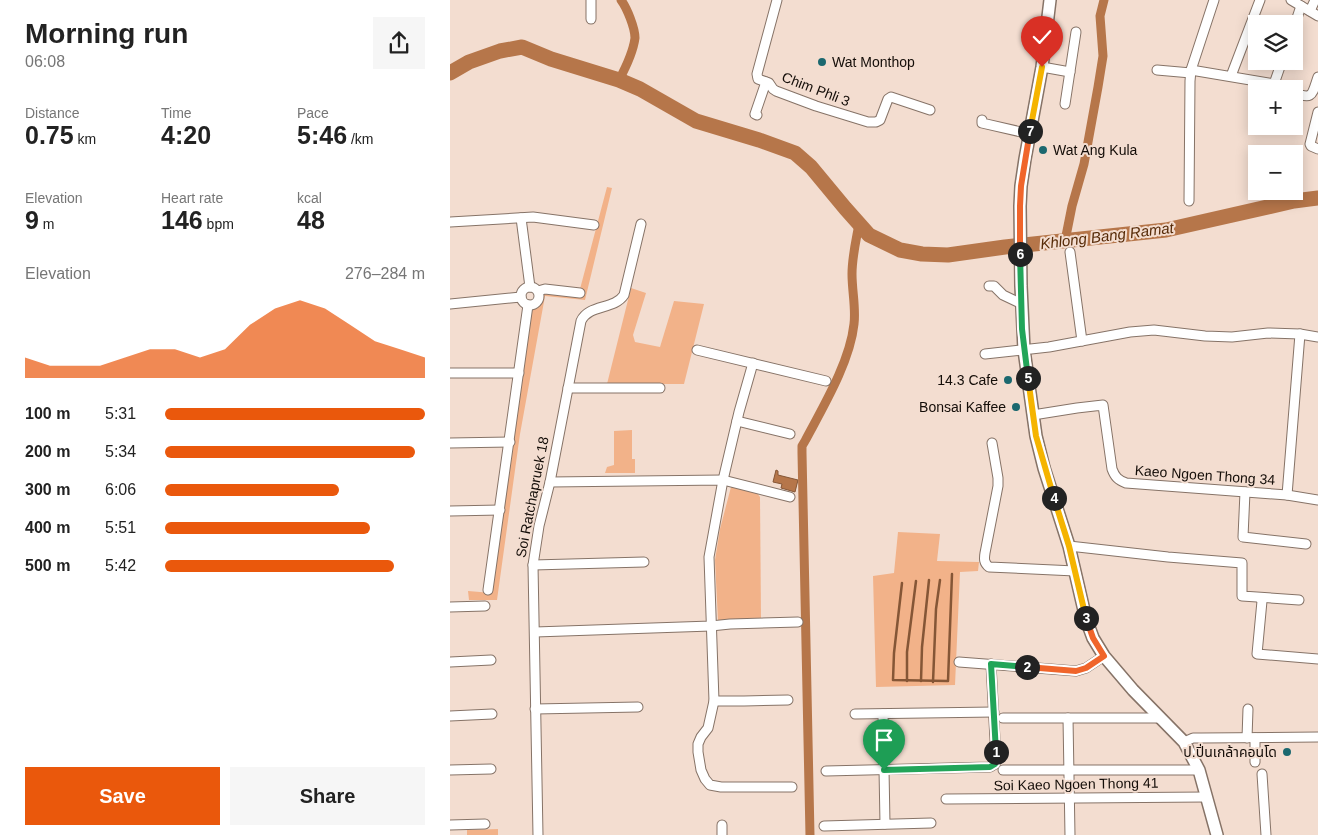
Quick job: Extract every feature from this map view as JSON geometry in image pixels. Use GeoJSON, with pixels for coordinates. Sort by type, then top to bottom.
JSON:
{"type":"FeatureCollection","features":[{"type":"Feature","properties":{"kind":"street"},"geometry":{"type":"LineString","coordinates":[[591,0],[591,19]]}},
{"type":"Feature","properties":{"kind":"street","name":"Chim Phli 3"},"geometry":{"type":"LineString","coordinates":[[777,0],[757,74],[758,79],[771,84],[776,91],[868,122],[880,120],[891,97],[930,110]]}},
{"type":"Feature","properties":{"kind":"street"},"geometry":{"type":"LineString","coordinates":[[1050,0],[1042,67],[1021,186],[1020,206],[1024,350],[1036,436],[1044,468],[1069,546],[1086,619],[1093,638],[1104,656],[1133,690],[1184,742],[1198,770],[1218,835]]}},
{"type":"Feature","properties":{"kind":"street"},"geometry":{"type":"LineString","coordinates":[[1189,201],[1191,72],[1214,0]]}},
{"type":"Feature","properties":{"kind":"street"},"geometry":{"type":"LineString","coordinates":[[1231,76],[1260,0]]}},
{"type":"Feature","properties":{"kind":"street"},"geometry":{"type":"LineString","coordinates":[[1292,0],[1318,16]]}},
{"type":"Feature","properties":{"kind":"street"},"geometry":{"type":"LineString","coordinates":[[1310,11],[1315,0]]}},
{"type":"Feature","properties":{"kind":"street"},"geometry":{"type":"LineString","coordinates":[[1298,15],[1301,6]]}},
{"type":"Feature","properties":{"kind":"street"},"geometry":{"type":"LineString","coordinates":[[1065,104],[1076,32]]}},
{"type":"Feature","properties":{"kind":"street"},"geometry":{"type":"LineString","coordinates":[[1042,67],[1070,72]]}},
{"type":"Feature","properties":{"kind":"street"},"geometry":{"type":"LineString","coordinates":[[1157,70],[1231,76],[1248,80]]}},
{"type":"Feature","properties":{"kind":"street"},"geometry":{"type":"LineString","coordinates":[[1303,96],[1309,96],[1312,93],[1318,77]]}},
{"type":"Feature","properties":{"kind":"street"},"geometry":{"type":"LineString","coordinates":[[757,115],[755,114],[766,82]]}},
{"type":"Feature","properties":{"kind":"street"},"geometry":{"type":"LineString","coordinates":[[1316,109],[1310,144],[1318,150]]}},
{"type":"Feature","properties":{"kind":"street"},"geometry":{"type":"LineString","coordinates":[[982,120],[982,123],[1030,134]]}},
{"type":"Feature","properties":{"kind":"street"},"geometry":{"type":"LineString","coordinates":[[521,218],[534,289],[540,295],[538,301],[533,304],[528,305],[524,303],[521,297],[524,289],[534,289],[545,289],[580,293]]}},
{"type":"Feature","properties":{"kind":"street"},"geometry":{"type":"LineString","coordinates":[[450,222],[535,218],[594,226]]}},
{"type":"Feature","properties":{"kind":"street","name":"Soi Ratchapruek 18"},"geometry":{"type":"LineString","coordinates":[[538,835],[535,632],[532,565],[581,321],[583,316],[590,311],[621,300],[624,295],[641,224]]}},
{"type":"Feature","properties":{"kind":"street"},"geometry":{"type":"LineString","coordinates":[[1070,252],[1082,341]]}},
{"type":"Feature","properties":{"kind":"street"},"geometry":{"type":"LineString","coordinates":[[989,286],[994,286],[1003,295],[1022,304]]}},
{"type":"Feature","properties":{"kind":"street"},"geometry":{"type":"LineString","coordinates":[[450,304],[521,297]]}},
{"type":"Feature","properties":{"kind":"street"},"geometry":{"type":"LineString","coordinates":[[488,590],[528,305]]}},
{"type":"Feature","properties":{"kind":"street"},"geometry":{"type":"LineString","coordinates":[[985,354],[1024,350],[1130,332],[1154,330],[1205,336],[1268,333],[1300,334],[1318,337]]}},
{"type":"Feature","properties":{"kind":"street"},"geometry":{"type":"LineString","coordinates":[[1288,495],[1300,334]]}},
{"type":"Feature","properties":{"kind":"street"},"geometry":{"type":"LineString","coordinates":[[696,350],[826,381]]}},
{"type":"Feature","properties":{"kind":"street"},"geometry":{"type":"LineString","coordinates":[[753,363],[723,480],[709,557],[714,701],[708,728],[698,744],[698,752],[705,780],[710,785],[721,787],[792,787]]}},
{"type":"Feature","properties":{"kind":"street"},"geometry":{"type":"LineString","coordinates":[[450,373],[519,373]]}},
{"type":"Feature","properties":{"kind":"street"},"geometry":{"type":"LineString","coordinates":[[568,388],[660,388]]}},
{"type":"Feature","properties":{"kind":"street","name":"Kaeo Ngoen Thong 34"},"geometry":{"type":"LineString","coordinates":[[1034,415],[1103,405],[1112,469],[1117,479],[1126,483],[1288,495],[1318,500]]}},
{"type":"Feature","properties":{"kind":"street"},"geometry":{"type":"LineString","coordinates":[[737,421],[790,434]]}},
{"type":"Feature","properties":{"kind":"street"},"geometry":{"type":"LineString","coordinates":[[450,443],[510,442]]}},
{"type":"Feature","properties":{"kind":"street"},"geometry":{"type":"LineString","coordinates":[[992,443],[998,486],[985,553],[984,560],[986,565],[989,567],[1075,571]]}},
{"type":"Feature","properties":{"kind":"street"},"geometry":{"type":"LineString","coordinates":[[550,482],[723,480],[790,497]]}},
{"type":"Feature","properties":{"kind":"street"},"geometry":{"type":"LineString","coordinates":[[1245,492],[1243,537],[1306,544]]}},
{"type":"Feature","properties":{"kind":"street"},"geometry":{"type":"LineString","coordinates":[[450,511],[500,510]]}},
{"type":"Feature","properties":{"kind":"street"},"geometry":{"type":"LineString","coordinates":[[1069,546],[1242,563],[1242,596],[1299,600]]}},
{"type":"Feature","properties":{"kind":"street"},"geometry":{"type":"LineString","coordinates":[[532,565],[644,562]]}},
{"type":"Feature","properties":{"kind":"street"},"geometry":{"type":"LineString","coordinates":[[1260,598],[1262,601],[1258,654],[1318,658]]}},
{"type":"Feature","properties":{"kind":"street"},"geometry":{"type":"LineString","coordinates":[[450,607],[485,606]]}},
{"type":"Feature","properties":{"kind":"street"},"geometry":{"type":"LineString","coordinates":[[535,632],[798,622]]}},
{"type":"Feature","properties":{"kind":"street"},"geometry":{"type":"LineString","coordinates":[[959,662],[1076,671],[1086,668],[1104,656]]}},
{"type":"Feature","properties":{"kind":"street"},"geometry":{"type":"LineString","coordinates":[[450,662],[491,660]]}},
{"type":"Feature","properties":{"kind":"street"},"geometry":{"type":"LineString","coordinates":[[826,771],[990,767],[995,764],[991,664]]}},
{"type":"Feature","properties":{"kind":"street"},"geometry":{"type":"LineString","coordinates":[[714,701],[788,700]]}},
{"type":"Feature","properties":{"kind":"street"},"geometry":{"type":"LineString","coordinates":[[536,708],[638,707]]}},
{"type":"Feature","properties":{"kind":"street"},"geometry":{"type":"LineString","coordinates":[[1248,710],[1255,762]]}},
{"type":"Feature","properties":{"kind":"street"},"geometry":{"type":"LineString","coordinates":[[855,714],[994,712]]}},
{"type":"Feature","properties":{"kind":"street"},"geometry":{"type":"LineString","coordinates":[[450,716],[492,714]]}},
{"type":"Feature","properties":{"kind":"street"},"geometry":{"type":"LineString","coordinates":[[883,714],[885,824]]}},
{"type":"Feature","properties":{"kind":"street"},"geometry":{"type":"LineString","coordinates":[[1004,718],[1160,718]]}},
{"type":"Feature","properties":{"kind":"street"},"geometry":{"type":"LineString","coordinates":[[1068,718],[1070,835]]}},
{"type":"Feature","properties":{"kind":"street"},"geometry":{"type":"LineString","coordinates":[[1184,742],[1193,738],[1318,738]]}},
{"type":"Feature","properties":{"kind":"street"},"geometry":{"type":"LineString","coordinates":[[450,770],[491,769]]}},
{"type":"Feature","properties":{"kind":"street"},"geometry":{"type":"LineString","coordinates":[[1003,770],[1198,770]]}},
{"type":"Feature","properties":{"kind":"street"},"geometry":{"type":"LineString","coordinates":[[1262,774],[1266,835]]}},
{"type":"Feature","properties":{"kind":"street","name":"Soi Kaeo Ngoen Thong 41"},"geometry":{"type":"LineString","coordinates":[[946,800],[1206,797]]}},
{"type":"Feature","properties":{"kind":"street"},"geometry":{"type":"LineString","coordinates":[[824,826],[932,823]]}},
{"type":"Feature","properties":{"kind":"street"},"geometry":{"type":"LineString","coordinates":[[450,825],[485,824]]}},
{"type":"Feature","properties":{"kind":"street"},"geometry":{"type":"LineString","coordinates":[[722,825],[722,835]]}},
{"type":"Feature","properties":{"kind":"shaded area"},"geometry":{"type":"Polygon","coordinates":[[[607,187],[612,188],[585,300],[545,296],[520,434],[497,600],[469,600],[468,591],[492,593],[531,307],[537,304],[545,291],[582,296],[584,290],[580,289],[607,187]]]}},
{"type":"Feature","properties":{"kind":"shaded area"},"geometry":{"type":"Polygon","coordinates":[[[631,288],[646,293],[633,335],[635,342],[660,347],[674,301],[704,304],[684,384],[607,384],[631,288]]]}},
{"type":"Feature","properties":{"kind":"shaded area"},"geometry":{"type":"Polygon","coordinates":[[[632,430],[632,459],[635,459],[635,473],[605,473],[607,467],[614,465],[614,431],[632,430]]]}},
{"type":"Feature","properties":{"kind":"shaded area"},"geometry":{"type":"Polygon","coordinates":[[[776,470],[778,475],[798,480],[795,492],[781,488],[782,484],[773,482],[776,470]]]}},
{"type":"Feature","properties":{"kind":"shaded area"},"geometry":{"type":"Polygon","coordinates":[[[731,487],[757,493],[760,497],[761,619],[718,621],[715,560],[720,529],[731,487]]]}},
{"type":"Feature","properties":{"kind":"shaded area"},"geometry":{"type":"Polygon","coordinates":[[[898,532],[940,534],[937,561],[979,562],[978,571],[960,572],[955,685],[876,687],[873,576],[894,573],[898,532]]]}},
{"type":"Feature","properties":{"kind":"shaded area"},"geometry":{"type":"Polygon","coordinates":[[[498,829],[498,835],[467,835],[467,830],[498,829]]]}},
{"type":"Feature","properties":{"kind":"waterway"},"geometry":{"type":"LineString","coordinates":[[619,80],[627,65],[635,38],[630,18],[621,0]]}},
{"type":"Feature","properties":{"kind":"waterway"},"geometry":{"type":"LineString","coordinates":[[1065,241],[1072,206],[1084,164],[1098,87],[1103,56],[1100,16],[1104,0]]}},
{"type":"Feature","properties":{"kind":"waterway","name":"Khlong Bang Ramat"},"geometry":{"type":"LineString","coordinates":[[450,73],[469,62],[500,51],[522,47],[551,59],[619,80],[640,89],[696,121],[795,153],[811,167],[869,235],[900,250],[922,254],[948,255],[1166,230],[1294,201],[1318,198]]}},
{"type":"Feature","properties":{"kind":"waterway"},"geometry":{"type":"LineString","coordinates":[[810,835],[802,446],[835,384],[851,339],[854,324],[852,268],[859,224]]}},
{"type":"Feature","properties":{"kind":"waterway"},"geometry":{"type":"LineString","coordinates":[[902,583],[893,680],[948,681],[952,574]]}},
{"type":"Feature","properties":{"kind":"waterway"},"geometry":{"type":"LineString","coordinates":[[921,681],[922,647],[929,580]]}},
{"type":"Feature","properties":{"kind":"waterway"},"geometry":{"type":"LineString","coordinates":[[933,682],[936,609],[940,580]]}},
{"type":"Feature","properties":{"kind":"waterway"},"geometry":{"type":"LineString","coordinates":[[907,681],[907,652],[916,581]]}},
{"type":"Feature","properties":{"kind":"place","name":"Wat Monthop"},"geometry":{"type":"Point","coordinates":[822,62]}},
{"type":"Feature","properties":{"kind":"place","name":"Wat Ang Kula"},"geometry":{"type":"Point","coordinates":[1043,150]}},
{"type":"Feature","properties":{"kind":"place","name":"14.3 Cafe"},"geometry":{"type":"Point","coordinates":[1008,380]}},
{"type":"Feature","properties":{"kind":"place","name":"Bonsai Kaffee"},"geometry":{"type":"Point","coordinates":[1016,407]}},
{"type":"Feature","properties":{"kind":"place","name":"ป.ปิ่นเกล้าคอนโด"},"geometry":{"type":"Point","coordinates":[1287,752]}},
{"type":"Feature","properties":{"kind":"route"},"geometry":{"type":"LineString","coordinates":[[884,770],[990,767],[995,764],[996,759],[991,664],[1076,671],[1086,668],[1104,656],[1093,638],[1086,619],[1069,546],[1044,468],[1036,436],[1024,350],[1021,286],[1021,186],[1042,67]]}}]}
